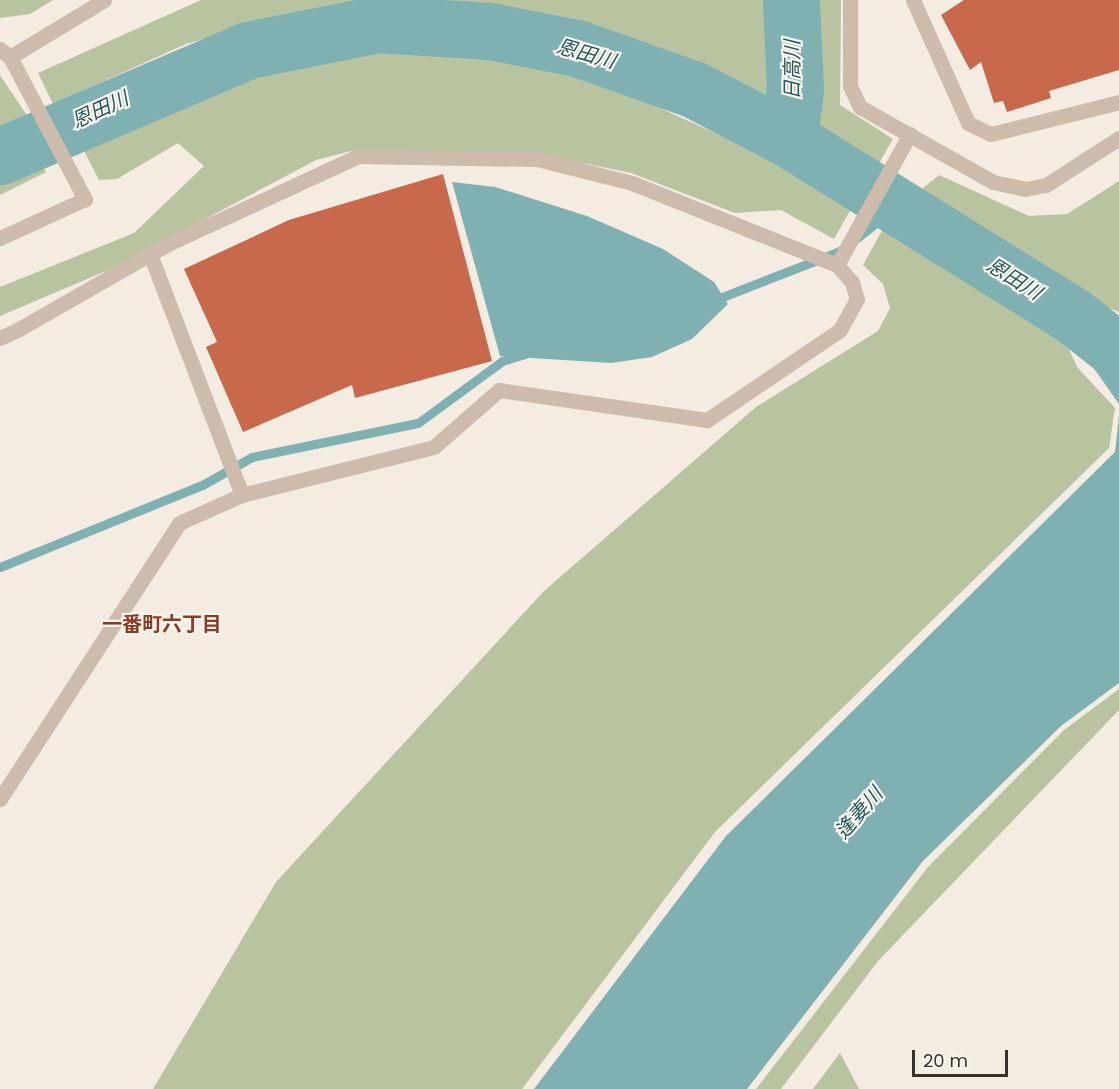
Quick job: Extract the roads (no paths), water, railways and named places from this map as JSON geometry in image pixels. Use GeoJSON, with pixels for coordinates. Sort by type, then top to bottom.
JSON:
{"type":"FeatureCollection","features":[{"type":"Feature","properties":{"kind":"street"},"geometry":{"type":"LineString","coordinates":[[0,238],[85,199],[5,53],[104,0]]}},
{"type":"Feature","properties":{"kind":"street"},"geometry":{"type":"LineString","coordinates":[[850,0],[850,86],[860,107],[993,182],[1025,189],[1047,185],[1119,138]]}},
{"type":"Feature","properties":{"kind":"street"},"geometry":{"type":"LineString","coordinates":[[913,0],[968,123],[983,131],[991,134],[1119,102]]}},
{"type":"Feature","properties":{"kind":"street"},"geometry":{"type":"LineString","coordinates":[[837,265],[910,134]]}},
{"type":"Feature","properties":{"kind":"street"},"geometry":{"type":"LineString","coordinates":[[0,338],[150,254],[264,195],[358,156],[537,159],[632,183],[837,265],[852,282],[857,299],[840,330],[707,420],[499,390],[434,447],[240,492],[179,523],[0,799]]}},
{"type":"Feature","properties":{"kind":"street"},"geometry":{"type":"LineString","coordinates":[[150,254],[240,492]]}},
{"type":"Feature","properties":{"kind":"water"},"geometry":{"type":"Polygon","coordinates":[[[452,182],[495,187],[587,216],[663,249],[714,282],[728,304],[692,339],[652,357],[611,363],[500,356],[452,182]]]}},
{"type":"Feature","properties":{"kind":"water"},"geometry":{"type":"Polygon","coordinates":[[[1090,313],[1119,325],[1119,404],[1069,333],[1090,313]]]}},
{"type":"Feature","properties":{"kind":"water","name":"逢妻川"},"geometry":{"type":"Polygon","coordinates":[[[1119,416],[1119,683],[1061,726],[923,861],[747,1089],[534,1089],[726,836],[1115,452],[1119,416]]]}},
{"type":"Feature","properties":{"kind":"waterway","name":"日高川"},"geometry":{"type":"LineString","coordinates":[[789,139],[795,89],[791,0]]}},
{"type":"Feature","properties":{"kind":"waterway","name":"恩田川"},"geometry":{"type":"LineString","coordinates":[[0,156],[248,50],[378,24],[490,31],[577,48],[693,89],[789,139],[1072,315],[1119,352]]}},
{"type":"Feature","properties":{"kind":"waterway"},"geometry":{"type":"LineString","coordinates":[[717,299],[840,251],[898,206]]}},
{"type":"Feature","properties":{"kind":"waterway"},"geometry":{"type":"LineString","coordinates":[[0,567],[204,484],[252,457],[418,423],[502,361],[525,354]]}},
{"type":"Feature","properties":{"kind":"district","name":"一番町六丁目"},"geometry":{"type":"Point","coordinates":[162,624]}}]}
